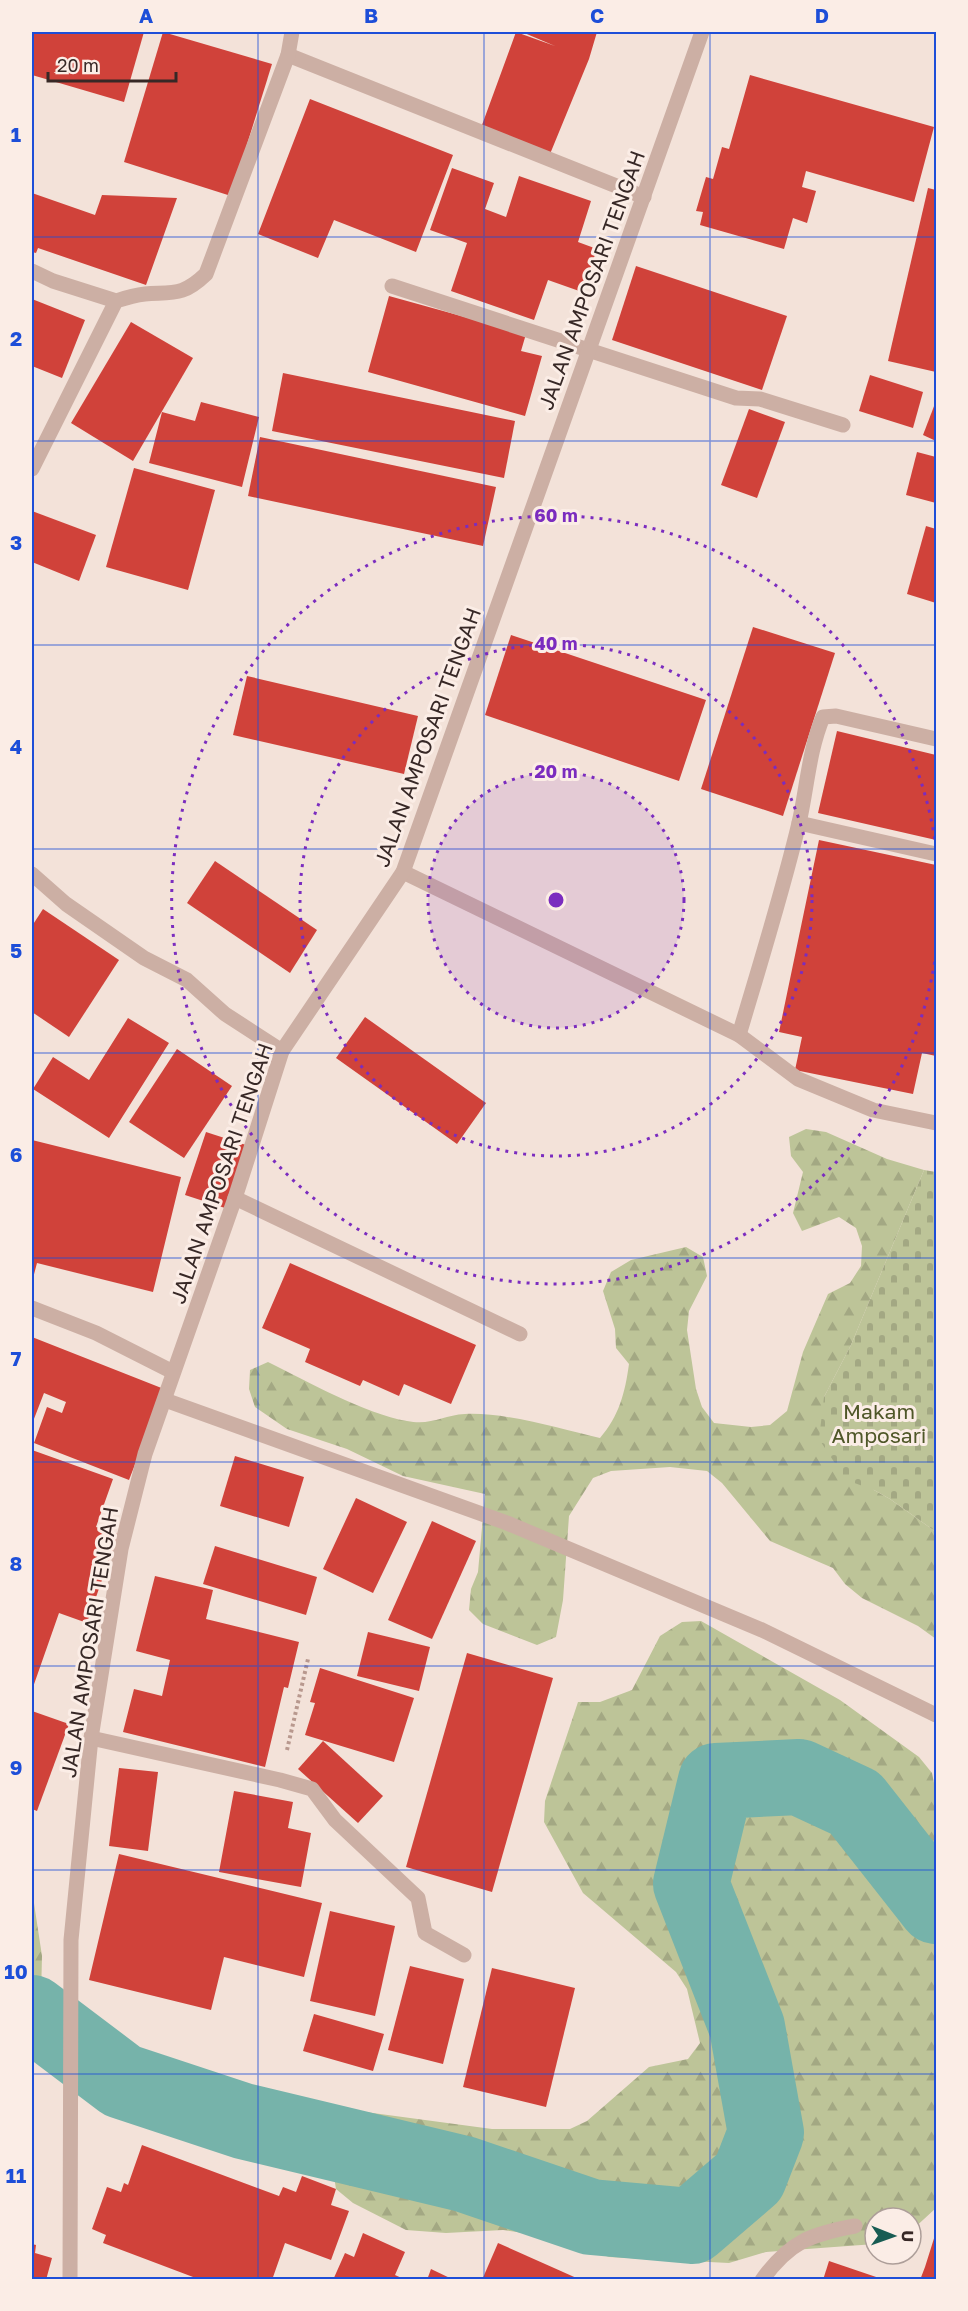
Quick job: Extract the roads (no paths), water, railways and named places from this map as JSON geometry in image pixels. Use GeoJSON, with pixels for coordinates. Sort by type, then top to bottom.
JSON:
{"type":"FeatureCollection","features":[{"type":"Feature","properties":{"kind":"street"},"geometry":{"type":"LineString","coordinates":[[32,271],[53,281],[116,300],[144,294],[175,293],[187,289],[206,274],[288,55],[292,32]]}},
{"type":"Feature","properties":{"kind":"street","name":"JALAN AMPOSARI TENGAH"},"geometry":{"type":"LineString","coordinates":[[70,2280],[71,1940],[91,1738],[121,1549],[145,1454],[235,1198],[282,1051],[403,872],[702,32]]}},
{"type":"Feature","properties":{"kind":"street"},"geometry":{"type":"LineString","coordinates":[[288,55],[644,197]]}},
{"type":"Feature","properties":{"kind":"street"},"geometry":{"type":"LineString","coordinates":[[392,286],[589,348],[736,398],[760,399],[843,425]]}},
{"type":"Feature","properties":{"kind":"street"},"geometry":{"type":"LineString","coordinates":[[32,469],[116,300]]}},
{"type":"Feature","properties":{"kind":"street"},"geometry":{"type":"LineString","coordinates":[[739,1035],[799,823],[817,732],[824,717],[836,716],[936,739]]}},
{"type":"Feature","properties":{"kind":"street"},"geometry":{"type":"LineString","coordinates":[[799,823],[936,854]]}},
{"type":"Feature","properties":{"kind":"street"},"geometry":{"type":"LineString","coordinates":[[403,872],[739,1035],[798,1079],[873,1110],[936,1123]]}},
{"type":"Feature","properties":{"kind":"street"},"geometry":{"type":"LineString","coordinates":[[32,874],[66,904],[144,958],[187,980],[225,1014],[282,1051]]}},
{"type":"Feature","properties":{"kind":"street"},"geometry":{"type":"LineString","coordinates":[[235,1198],[520,1334]]}},
{"type":"Feature","properties":{"kind":"street"},"geometry":{"type":"LineString","coordinates":[[32,1308],[96,1333],[173,1372]]}},
{"type":"Feature","properties":{"kind":"street"},"geometry":{"type":"LineString","coordinates":[[165,1400],[507,1523],[762,1630],[936,1715]]}},
{"type":"Feature","properties":{"kind":"street"},"geometry":{"type":"LineString","coordinates":[[91,1738],[312,1789],[335,1820],[418,1898],[425,1933],[464,1954]]}},
{"type":"Feature","properties":{"kind":"street"},"geometry":{"type":"LineString","coordinates":[[762,2280],[775,2261],[796,2244],[820,2233],[855,2226]]}},
{"type":"Feature","properties":{"kind":"waterway"},"geometry":{"type":"LineString","coordinates":[[32,2013],[122,2081],[243,2121],[464,2174],[591,2217],[692,2226],[749,2177],[766,2133],[747,2027],[691,1884],[716,1781],[799,1777],[855,1803],[936,1906]]}},
{"type":"Feature","properties":{"kind":"park label","name":"Makam Amposari"},"geometry":{"type":"Point","coordinates":[879,1423]}}]}
